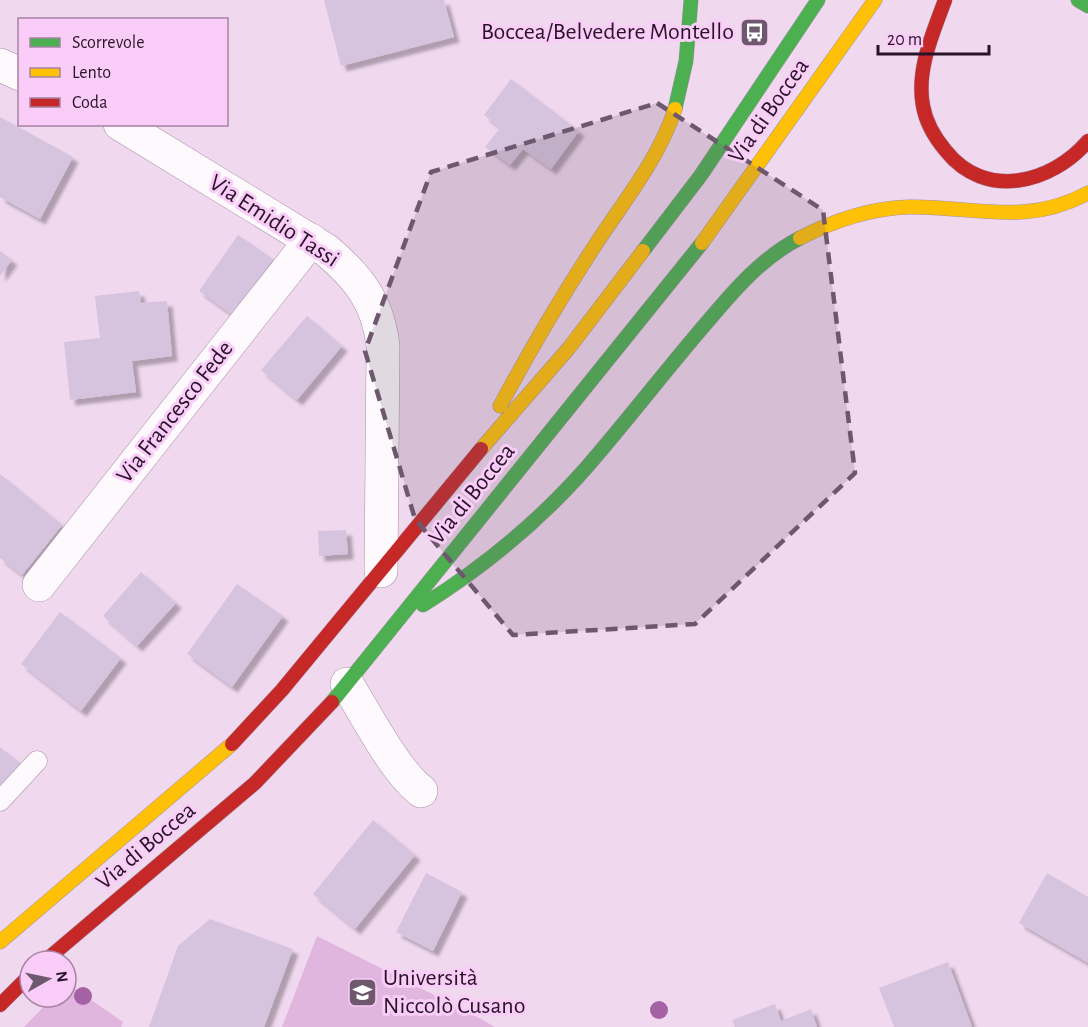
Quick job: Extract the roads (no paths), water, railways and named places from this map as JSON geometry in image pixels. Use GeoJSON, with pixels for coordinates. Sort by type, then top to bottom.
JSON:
{"type":"FeatureCollection","features":[{"type":"Feature","properties":{"kind":"main road"},"geometry":{"type":"LineString","coordinates":[[475,456],[501,403],[567,288],[662,141],[676,103],[686,62],[691,0]]}},
{"type":"Feature","properties":{"kind":"main road","name":"Via di Boccea"},"geometry":{"type":"LineString","coordinates":[[0,942],[220,755],[282,690],[475,456],[569,348],[701,175],[818,0]]}},
{"type":"Feature","properties":{"kind":"main road","name":"Via di Boccea"},"geometry":{"type":"LineString","coordinates":[[59,949],[255,783],[307,731],[401,619],[711,232],[875,0]]}},
{"type":"Feature","properties":{"kind":"main road"},"geometry":{"type":"LineString","coordinates":[[945,0],[921,87],[926,118],[951,158],[975,176],[1007,181],[1030,179],[1046,174],[1072,158],[1088,141]]}},
{"type":"Feature","properties":{"kind":"main road"},"geometry":{"type":"LineString","coordinates":[[1078,0],[1088,6]]}},
{"type":"Feature","properties":{"kind":"main road"},"geometry":{"type":"LineString","coordinates":[[401,619],[485,565],[543,514],[753,272],[779,250],[808,234],[876,210],[923,207],[988,212],[1030,212],[1060,207],[1088,193]]}},
{"type":"Feature","properties":{"kind":"main road"},"geometry":{"type":"LineString","coordinates":[[0,1005],[18,987]]}},
{"type":"Feature","properties":{"kind":"street"},"geometry":{"type":"LineString","coordinates":[[0,65],[18,73]]}},
{"type":"Feature","properties":{"kind":"street","name":"Via Emidio Tassi"},"geometry":{"type":"LineString","coordinates":[[123,126],[311,240],[334,257],[356,278],[369,297],[379,321],[383,346],[381,571]]}},
{"type":"Feature","properties":{"kind":"street","name":"Via Francesco Fede"},"geometry":{"type":"LineString","coordinates":[[39,585],[311,240]]}},
{"type":"Feature","properties":{"kind":"street"},"geometry":{"type":"LineString","coordinates":[[347,684],[391,755],[412,784],[421,791]]}},
{"type":"Feature","properties":{"kind":"lane"},"geometry":{"type":"LineString","coordinates":[[0,801],[37,761]]}},
{"type":"Feature","properties":{"kind":"place","name":"Boccea/Belvedere Montello"},"geometry":{"type":"Point","coordinates":[755,32]}},
{"type":"Feature","properties":{"kind":"place","name":"Università Niccolò Cusano"},"geometry":{"type":"Point","coordinates":[362,992]}}]}
